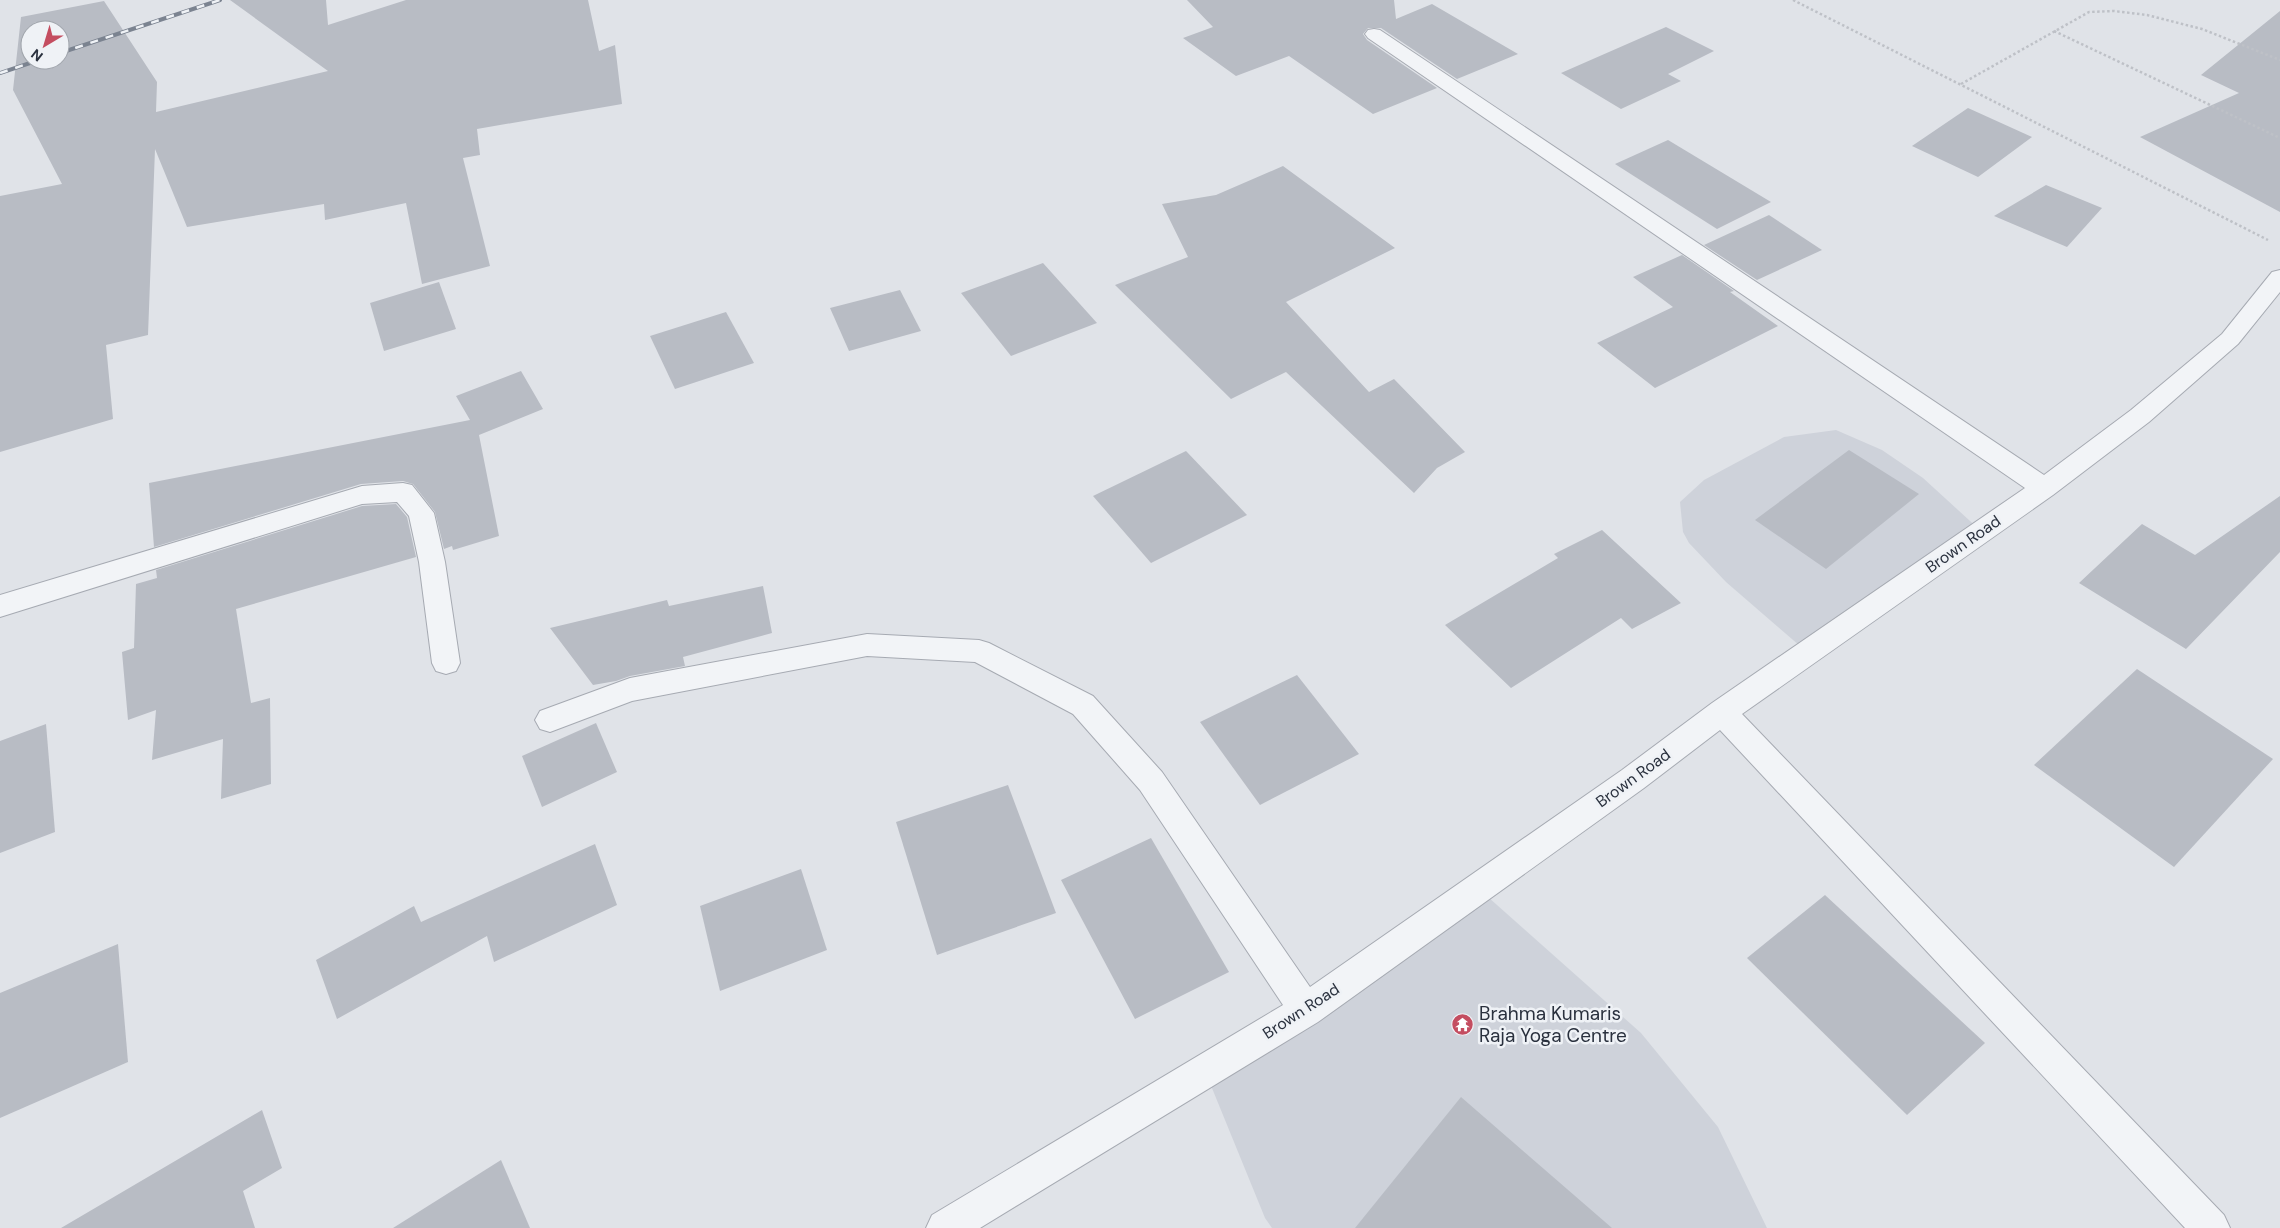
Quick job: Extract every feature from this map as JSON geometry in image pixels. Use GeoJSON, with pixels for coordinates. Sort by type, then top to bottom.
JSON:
{"type":"FeatureCollection","features":[{"type":"Feature","properties":{"kind":"street"},"geometry":{"type":"LineString","coordinates":[[1374,34],[2044,488]]}},
{"type":"Feature","properties":{"kind":"street","name":"Brown Road"},"geometry":{"type":"LineString","coordinates":[[945,1228],[1306,1010],[1633,779],[1722,712],[2044,488],[2140,416],[2230,339],[2280,276]]}},
{"type":"Feature","properties":{"kind":"street"},"geometry":{"type":"LineString","coordinates":[[0,606],[362,495],[403,492],[421,513],[432,562],[446,663]]}},
{"type":"Feature","properties":{"kind":"street"},"geometry":{"type":"LineString","coordinates":[[550,720],[630,690],[867,645],[979,651],[1083,705],[1151,781],[1306,1010]]}},
{"type":"Feature","properties":{"kind":"street"},"geometry":{"type":"LineString","coordinates":[[1722,712],[2211,1228]]}},
{"type":"Feature","properties":{"kind":"path"},"geometry":{"type":"LineString","coordinates":[[1793,0],[2271,242]]}},
{"type":"Feature","properties":{"kind":"path"},"geometry":{"type":"LineString","coordinates":[[1960,84],[2089,12],[2114,11],[2147,15],[2202,30],[2280,60]]}},
{"type":"Feature","properties":{"kind":"path"},"geometry":{"type":"LineString","coordinates":[[2053,31],[2280,138]]}},
{"type":"Feature","properties":{"kind":"shaded area"},"geometry":{"type":"Polygon","coordinates":[[[1836,430],[1882,450],[1923,478],[1981,531],[1807,652],[1726,582],[1689,543],[1683,532],[1680,502],[1704,480],[1784,437],[1836,430]]]}},
{"type":"Feature","properties":{"kind":"shaded area","name":"Brahma Kumaris Raja Yoga Centre"},"geometry":{"type":"Polygon","coordinates":[[[1479,889],[1641,1033],[1718,1127],[1767,1228],[1272,1228],[1265,1218],[1205,1071],[1479,889]]]}},
{"type":"Feature","properties":{"kind":"building"},"geometry":{"type":"Polygon","coordinates":[[[230,0],[326,0],[328,25],[406,0],[588,0],[599,51],[615,45],[622,104],[477,129],[480,155],[463,158],[490,266],[422,284],[406,203],[325,220],[324,204],[187,227],[155,149],[148,335],[106,345],[113,419],[0,452],[0,196],[62,184],[13,90],[20,26],[20,70],[70,70],[70,20],[21,20],[21,17],[104,1],[157,82],[156,112],[328,71],[230,0]]]}},
{"type":"Feature","properties":{"kind":"building"},"geometry":{"type":"Polygon","coordinates":[[[1187,0],[1394,0],[1396,19],[1432,4],[1518,54],[1457,79],[1381,28],[1368,28],[1363,34],[1367,40],[1437,88],[1373,114],[1289,56],[1236,76],[1183,38],[1213,27],[1187,0]]]}},
{"type":"Feature","properties":{"kind":"building"},"geometry":{"type":"Polygon","coordinates":[[[2280,11],[2280,212],[2140,137],[2239,93],[2201,75],[2280,11]]]}},
{"type":"Feature","properties":{"kind":"building"},"geometry":{"type":"Polygon","coordinates":[[[1666,27],[1714,51],[1668,74],[1681,81],[1621,109],[1561,73],[1666,27]]]}},
{"type":"Feature","properties":{"kind":"building"},"geometry":{"type":"Polygon","coordinates":[[[1968,108],[2032,137],[1978,177],[1912,146],[1968,108]]]}},
{"type":"Feature","properties":{"kind":"building"},"geometry":{"type":"Polygon","coordinates":[[[1668,140],[1771,202],[1717,229],[1615,164],[1668,140]]]}},
{"type":"Feature","properties":{"kind":"building"},"geometry":{"type":"Polygon","coordinates":[[[1283,166],[1395,248],[1286,302],[1369,392],[1394,379],[1465,452],[1437,468],[1414,493],[1286,372],[1231,399],[1115,285],[1188,257],[1162,204],[1216,195],[1283,166]]]}},
{"type":"Feature","properties":{"kind":"building"},"geometry":{"type":"Polygon","coordinates":[[[2046,185],[2102,208],[2067,247],[1994,216],[2046,185]]]}},
{"type":"Feature","properties":{"kind":"building"},"geometry":{"type":"Polygon","coordinates":[[[1769,215],[1822,250],[1757,280],[1704,245],[1769,215]]]}},
{"type":"Feature","properties":{"kind":"building"},"geometry":{"type":"Polygon","coordinates":[[[1682,255],[1734,291],[1730,292],[1778,326],[1655,388],[1597,343],[1673,307],[1633,277],[1682,255]]]}},
{"type":"Feature","properties":{"kind":"building"},"geometry":{"type":"Polygon","coordinates":[[[1043,263],[1097,323],[1011,356],[961,293],[1043,263]]]}},
{"type":"Feature","properties":{"kind":"building"},"geometry":{"type":"Polygon","coordinates":[[[439,282],[456,329],[384,351],[370,303],[439,282]]]}},
{"type":"Feature","properties":{"kind":"building"},"geometry":{"type":"Polygon","coordinates":[[[900,290],[921,331],[849,351],[830,308],[900,290]]]}},
{"type":"Feature","properties":{"kind":"building"},"geometry":{"type":"Polygon","coordinates":[[[726,312],[754,363],[675,389],[650,336],[726,312]]]}},
{"type":"Feature","properties":{"kind":"building"},"geometry":{"type":"Polygon","coordinates":[[[521,371],[543,409],[479,435],[499,536],[453,550],[452,546],[444,549],[435,512],[413,484],[403,481],[361,484],[154,547],[149,483],[470,420],[456,396],[521,371]]]}},
{"type":"Feature","properties":{"kind":"building"},"geometry":{"type":"Polygon","coordinates":[[[1849,450],[1919,494],[1826,569],[1755,520],[1849,450]]]}},
{"type":"Feature","properties":{"kind":"building"},"geometry":{"type":"Polygon","coordinates":[[[1186,451],[1247,515],[1151,563],[1093,496],[1186,451]]]}},
{"type":"Feature","properties":{"kind":"building"},"geometry":{"type":"Polygon","coordinates":[[[2280,496],[2280,552],[2186,649],[2079,583],[2142,524],[2195,555],[2280,496]]]}},
{"type":"Feature","properties":{"kind":"building"},"geometry":{"type":"Polygon","coordinates":[[[396,504],[407,517],[416,557],[236,609],[251,703],[270,698],[271,784],[221,799],[223,739],[152,760],[156,710],[128,720],[122,652],[134,648],[136,584],[157,578],[156,570],[362,506],[396,504]]]}},
{"type":"Feature","properties":{"kind":"building"},"geometry":{"type":"Polygon","coordinates":[[[1602,530],[1681,603],[1632,629],[1621,618],[1511,688],[1445,625],[1558,558],[1554,554],[1602,530]]]}},
{"type":"Feature","properties":{"kind":"building"},"geometry":{"type":"Polygon","coordinates":[[[763,586],[772,633],[683,657],[685,666],[630,676],[616,681],[593,685],[550,628],[667,600],[669,606],[763,586]]]}},
{"type":"Feature","properties":{"kind":"building"},"geometry":{"type":"Polygon","coordinates":[[[2137,669],[2273,759],[2174,867],[2034,765],[2137,669]]]}},
{"type":"Feature","properties":{"kind":"building"},"geometry":{"type":"Polygon","coordinates":[[[1297,675],[1359,754],[1260,805],[1200,722],[1297,675]]]}},
{"type":"Feature","properties":{"kind":"building"},"geometry":{"type":"Polygon","coordinates":[[[596,723],[617,772],[542,807],[522,756],[596,723]]]}},
{"type":"Feature","properties":{"kind":"building"},"geometry":{"type":"Polygon","coordinates":[[[46,724],[55,832],[0,853],[0,741],[46,724]]]}},
{"type":"Feature","properties":{"kind":"building"},"geometry":{"type":"Polygon","coordinates":[[[1008,785],[1056,913],[937,955],[896,822],[1008,785]]]}},
{"type":"Feature","properties":{"kind":"building"},"geometry":{"type":"Polygon","coordinates":[[[1151,838],[1229,972],[1135,1019],[1061,880],[1151,838]]]}},
{"type":"Feature","properties":{"kind":"building"},"geometry":{"type":"Polygon","coordinates":[[[595,844],[617,905],[494,962],[487,936],[337,1019],[316,960],[414,906],[421,922],[595,844]]]}},
{"type":"Feature","properties":{"kind":"building"},"geometry":{"type":"Polygon","coordinates":[[[801,869],[827,950],[720,991],[700,906],[801,869]]]}},
{"type":"Feature","properties":{"kind":"building"},"geometry":{"type":"Polygon","coordinates":[[[1825,895],[1985,1043],[1907,1115],[1747,958],[1825,895]]]}},
{"type":"Feature","properties":{"kind":"building"},"geometry":{"type":"Polygon","coordinates":[[[118,944],[128,1062],[0,1118],[0,993],[118,944]]]}},
{"type":"Feature","properties":{"kind":"building"},"geometry":{"type":"Polygon","coordinates":[[[1461,1097],[1612,1228],[1355,1228],[1461,1097]]]}},
{"type":"Feature","properties":{"kind":"building"},"geometry":{"type":"Polygon","coordinates":[[[262,1110],[282,1168],[243,1191],[255,1228],[61,1228],[262,1110]]]}},
{"type":"Feature","properties":{"kind":"building"},"geometry":{"type":"Polygon","coordinates":[[[501,1160],[530,1228],[393,1228],[501,1160]]]}},
{"type":"Feature","properties":{"kind":"railway"},"geometry":{"type":"LineString","coordinates":[[70,50],[220,0]]}},
{"type":"Feature","properties":{"kind":"railway"},"geometry":{"type":"LineString","coordinates":[[0,73],[20,66]]}},
{"type":"Feature","properties":{"kind":"place","name":"Brahma Kumaris Raja Yoga Centre"},"geometry":{"type":"Point","coordinates":[1463,1024]}}]}
